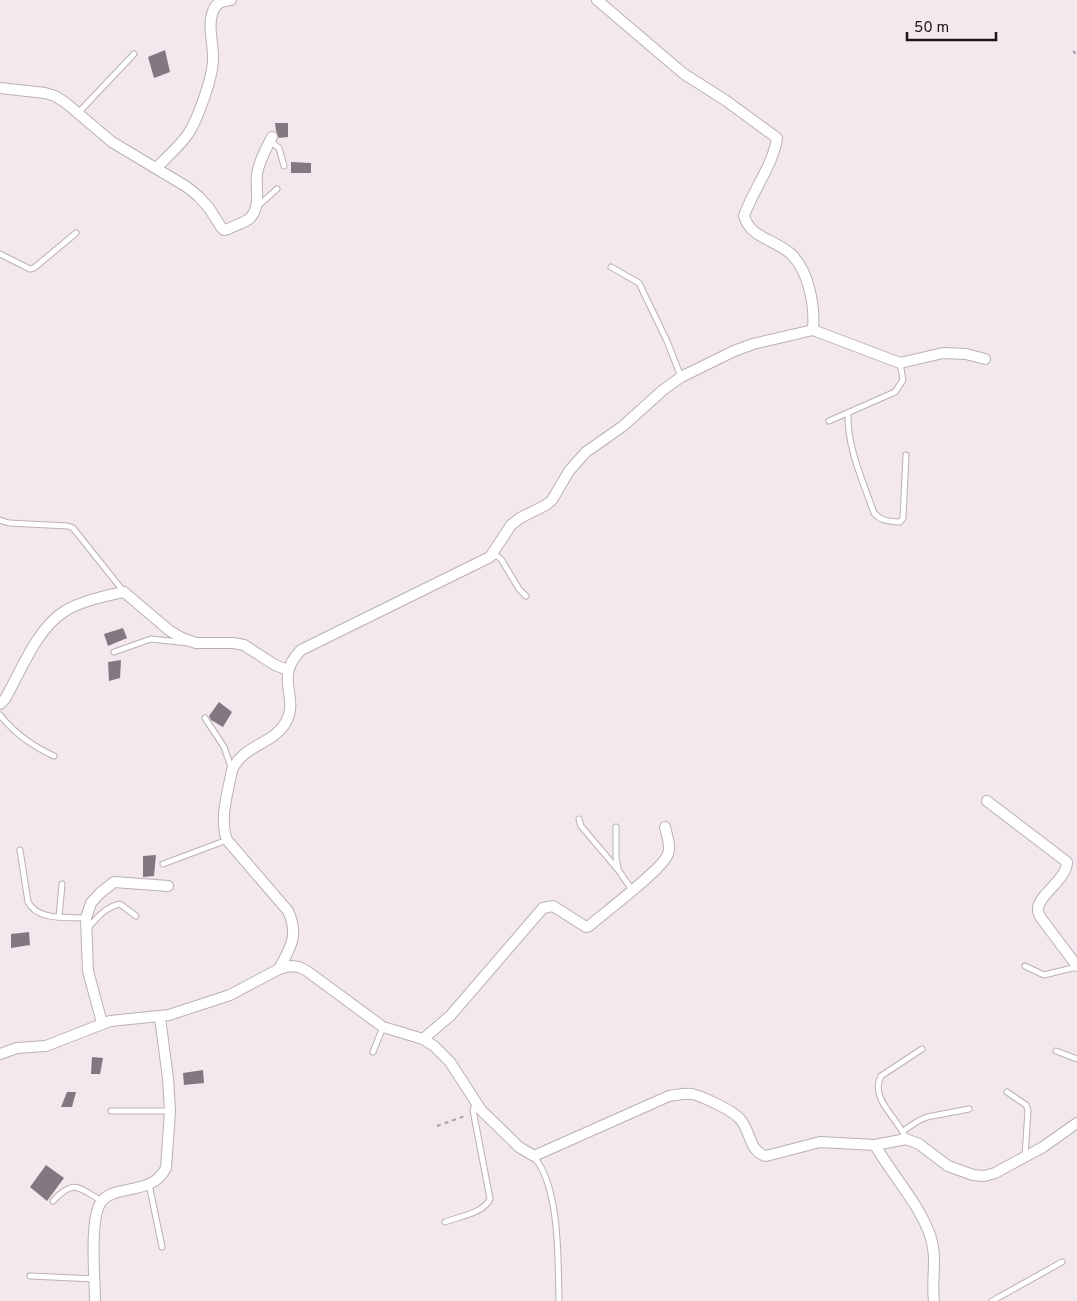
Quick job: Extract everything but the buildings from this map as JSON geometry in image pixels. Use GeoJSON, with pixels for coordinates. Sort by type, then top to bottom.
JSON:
{"type":"FeatureCollection","features":[{"type":"Feature","properties":{"kind":"street"},"geometry":{"type":"LineString","coordinates":[[156,168],[176,149],[189,132],[205,95],[213,62],[210,17],[213,8],[220,2],[231,0]]}},
{"type":"Feature","properties":{"kind":"street"},"geometry":{"type":"LineString","coordinates":[[597,0],[684,74],[726,100],[777,138],[772,156],[748,202],[744,216],[749,227],[759,236],[780,246],[792,255],[802,270],[810,291],[814,317],[813,330]]}},
{"type":"Feature","properties":{"kind":"street"},"geometry":{"type":"LineString","coordinates":[[0,88],[45,93],[55,96],[112,142],[198,196],[224,230],[249,219],[256,208],[257,174],[271,139]]}},
{"type":"Feature","properties":{"kind":"street"},"geometry":{"type":"LineString","coordinates":[[279,969],[291,947],[294,935],[293,923],[288,911],[227,840],[223,831],[232,770],[241,756],[272,737],[286,724],[291,711],[287,680],[288,670],[294,657],[300,650],[490,557],[511,525],[552,500],[569,471],[586,452],[623,426],[663,390],[681,377],[734,351],[754,344],[813,330],[900,363],[943,353],[966,354],[985,359]]}},
{"type":"Feature","properties":{"kind":"street"},"geometry":{"type":"LineString","coordinates":[[0,704],[5,699],[40,635],[52,622],[65,611],[79,605],[124,592],[170,631],[182,638],[196,644],[233,643],[244,645],[275,665],[288,670]]}},
{"type":"Feature","properties":{"kind":"street"},"geometry":{"type":"LineString","coordinates":[[987,801],[1067,862],[1064,873],[1039,903],[1038,910],[1041,918],[1077,966]]}},
{"type":"Feature","properties":{"kind":"street"},"geometry":{"type":"LineString","coordinates":[[423,1040],[450,1016],[543,908],[553,906],[586,927],[632,890],[667,856],[669,847],[665,827]]}},
{"type":"Feature","properties":{"kind":"street"},"geometry":{"type":"LineString","coordinates":[[102,1023],[88,972],[86,918],[91,903],[114,882],[168,886]]}},
{"type":"Feature","properties":{"kind":"street"},"geometry":{"type":"LineString","coordinates":[[0,1054],[12,1049],[46,1046],[102,1023],[160,1018],[230,995],[279,969],[290,966],[299,967],[307,971],[383,1027],[423,1040],[443,1053],[474,1107],[519,1147],[534,1156],[669,1096],[681,1094],[692,1094],[701,1097],[734,1114],[745,1126],[755,1150],[760,1155],[766,1156],[820,1142],[875,1145],[905,1135],[948,1166],[973,1175],[984,1176],[995,1173],[1043,1147],[1077,1123]]}},
{"type":"Feature","properties":{"kind":"street"},"geometry":{"type":"LineString","coordinates":[[95,1301],[94,1225],[97,1211],[102,1201],[109,1196],[155,1182],[162,1176],[166,1168],[170,1111],[168,1078],[160,1018]]}},
{"type":"Feature","properties":{"kind":"street"},"geometry":{"type":"LineString","coordinates":[[875,1145],[884,1162],[914,1205],[930,1236],[935,1263],[934,1301]]}},
{"type":"Feature","properties":{"kind":"lane"},"geometry":{"type":"LineString","coordinates":[[78,113],[134,54]]}},
{"type":"Feature","properties":{"kind":"lane"},"geometry":{"type":"LineString","coordinates":[[271,139],[279,148],[284,166]]}},
{"type":"Feature","properties":{"kind":"lane"},"geometry":{"type":"LineString","coordinates":[[256,208],[277,189]]}},
{"type":"Feature","properties":{"kind":"lane"},"geometry":{"type":"LineString","coordinates":[[0,254],[30,269],[34,268],[76,233]]}},
{"type":"Feature","properties":{"kind":"lane"},"geometry":{"type":"LineString","coordinates":[[611,267],[639,283],[667,341],[681,377]]}},
{"type":"Feature","properties":{"kind":"lane"},"geometry":{"type":"LineString","coordinates":[[829,422],[895,392],[903,380],[900,363]]}},
{"type":"Feature","properties":{"kind":"lane"},"geometry":{"type":"LineString","coordinates":[[848,414],[848,431],[851,444],[874,513],[879,519],[886,522],[900,522],[904,518],[906,455]]}},
{"type":"Feature","properties":{"kind":"lane"},"geometry":{"type":"LineString","coordinates":[[0,520],[9,524],[68,526],[73,528],[124,592]]}},
{"type":"Feature","properties":{"kind":"lane"},"geometry":{"type":"LineString","coordinates":[[490,557],[497,556],[501,559],[516,584],[526,596]]}},
{"type":"Feature","properties":{"kind":"lane"},"geometry":{"type":"LineString","coordinates":[[114,652],[151,639],[196,644]]}},
{"type":"Feature","properties":{"kind":"lane"},"geometry":{"type":"LineString","coordinates":[[0,715],[33,747],[54,756]]}},
{"type":"Feature","properties":{"kind":"lane"},"geometry":{"type":"LineString","coordinates":[[205,718],[224,747],[232,770]]}},
{"type":"Feature","properties":{"kind":"lane"},"geometry":{"type":"LineString","coordinates":[[579,819],[581,826],[619,871],[632,890]]}},
{"type":"Feature","properties":{"kind":"lane"},"geometry":{"type":"LineString","coordinates":[[616,827],[616,858],[619,871]]}},
{"type":"Feature","properties":{"kind":"lane"},"geometry":{"type":"LineString","coordinates":[[163,864],[227,840]]}},
{"type":"Feature","properties":{"kind":"lane"},"geometry":{"type":"LineString","coordinates":[[20,850],[30,906],[38,913],[59,917],[86,918]]}},
{"type":"Feature","properties":{"kind":"lane"},"geometry":{"type":"LineString","coordinates":[[59,917],[62,884]]}},
{"type":"Feature","properties":{"kind":"lane"},"geometry":{"type":"LineString","coordinates":[[87,929],[105,909],[116,905],[120,904],[136,916]]}},
{"type":"Feature","properties":{"kind":"lane"},"geometry":{"type":"LineString","coordinates":[[1025,966],[1044,975],[1077,966]]}},
{"type":"Feature","properties":{"kind":"lane"},"geometry":{"type":"LineString","coordinates":[[373,1052],[383,1027]]}},
{"type":"Feature","properties":{"kind":"lane"},"geometry":{"type":"LineString","coordinates":[[922,1049],[881,1076],[878,1081],[878,1087],[886,1110],[905,1135],[918,1121],[927,1117],[969,1109]]}},
{"type":"Feature","properties":{"kind":"lane"},"geometry":{"type":"LineString","coordinates":[[1056,1051],[1077,1059]]}},
{"type":"Feature","properties":{"kind":"lane"},"geometry":{"type":"LineString","coordinates":[[1007,1092],[1026,1105],[1028,1110],[1025,1156]]}},
{"type":"Feature","properties":{"kind":"lane"},"geometry":{"type":"LineString","coordinates":[[445,1222],[481,1209],[488,1204],[490,1199],[474,1107]]}},
{"type":"Feature","properties":{"kind":"lane"},"geometry":{"type":"LineString","coordinates":[[111,1111],[170,1111]]}},
{"type":"Feature","properties":{"kind":"lane"},"geometry":{"type":"LineString","coordinates":[[534,1156],[542,1165],[551,1192],[558,1250],[559,1301]]}},
{"type":"Feature","properties":{"kind":"lane"},"geometry":{"type":"LineString","coordinates":[[149,1184],[162,1247]]}},
{"type":"Feature","properties":{"kind":"lane"},"geometry":{"type":"LineString","coordinates":[[53,1200],[70,1186],[78,1187],[102,1201]]}},
{"type":"Feature","properties":{"kind":"lane"},"geometry":{"type":"LineString","coordinates":[[992,1301],[1062,1262]]}},
{"type":"Feature","properties":{"kind":"lane"},"geometry":{"type":"LineString","coordinates":[[30,1276],[95,1278]]}},
{"type":"Feature","properties":{"kind":"path"},"geometry":{"type":"LineString","coordinates":[[1073,52],[1077,55]]}},
{"type":"Feature","properties":{"kind":"path"},"geometry":{"type":"LineString","coordinates":[[437,1126],[465,1116],[474,1107]]}}]}
